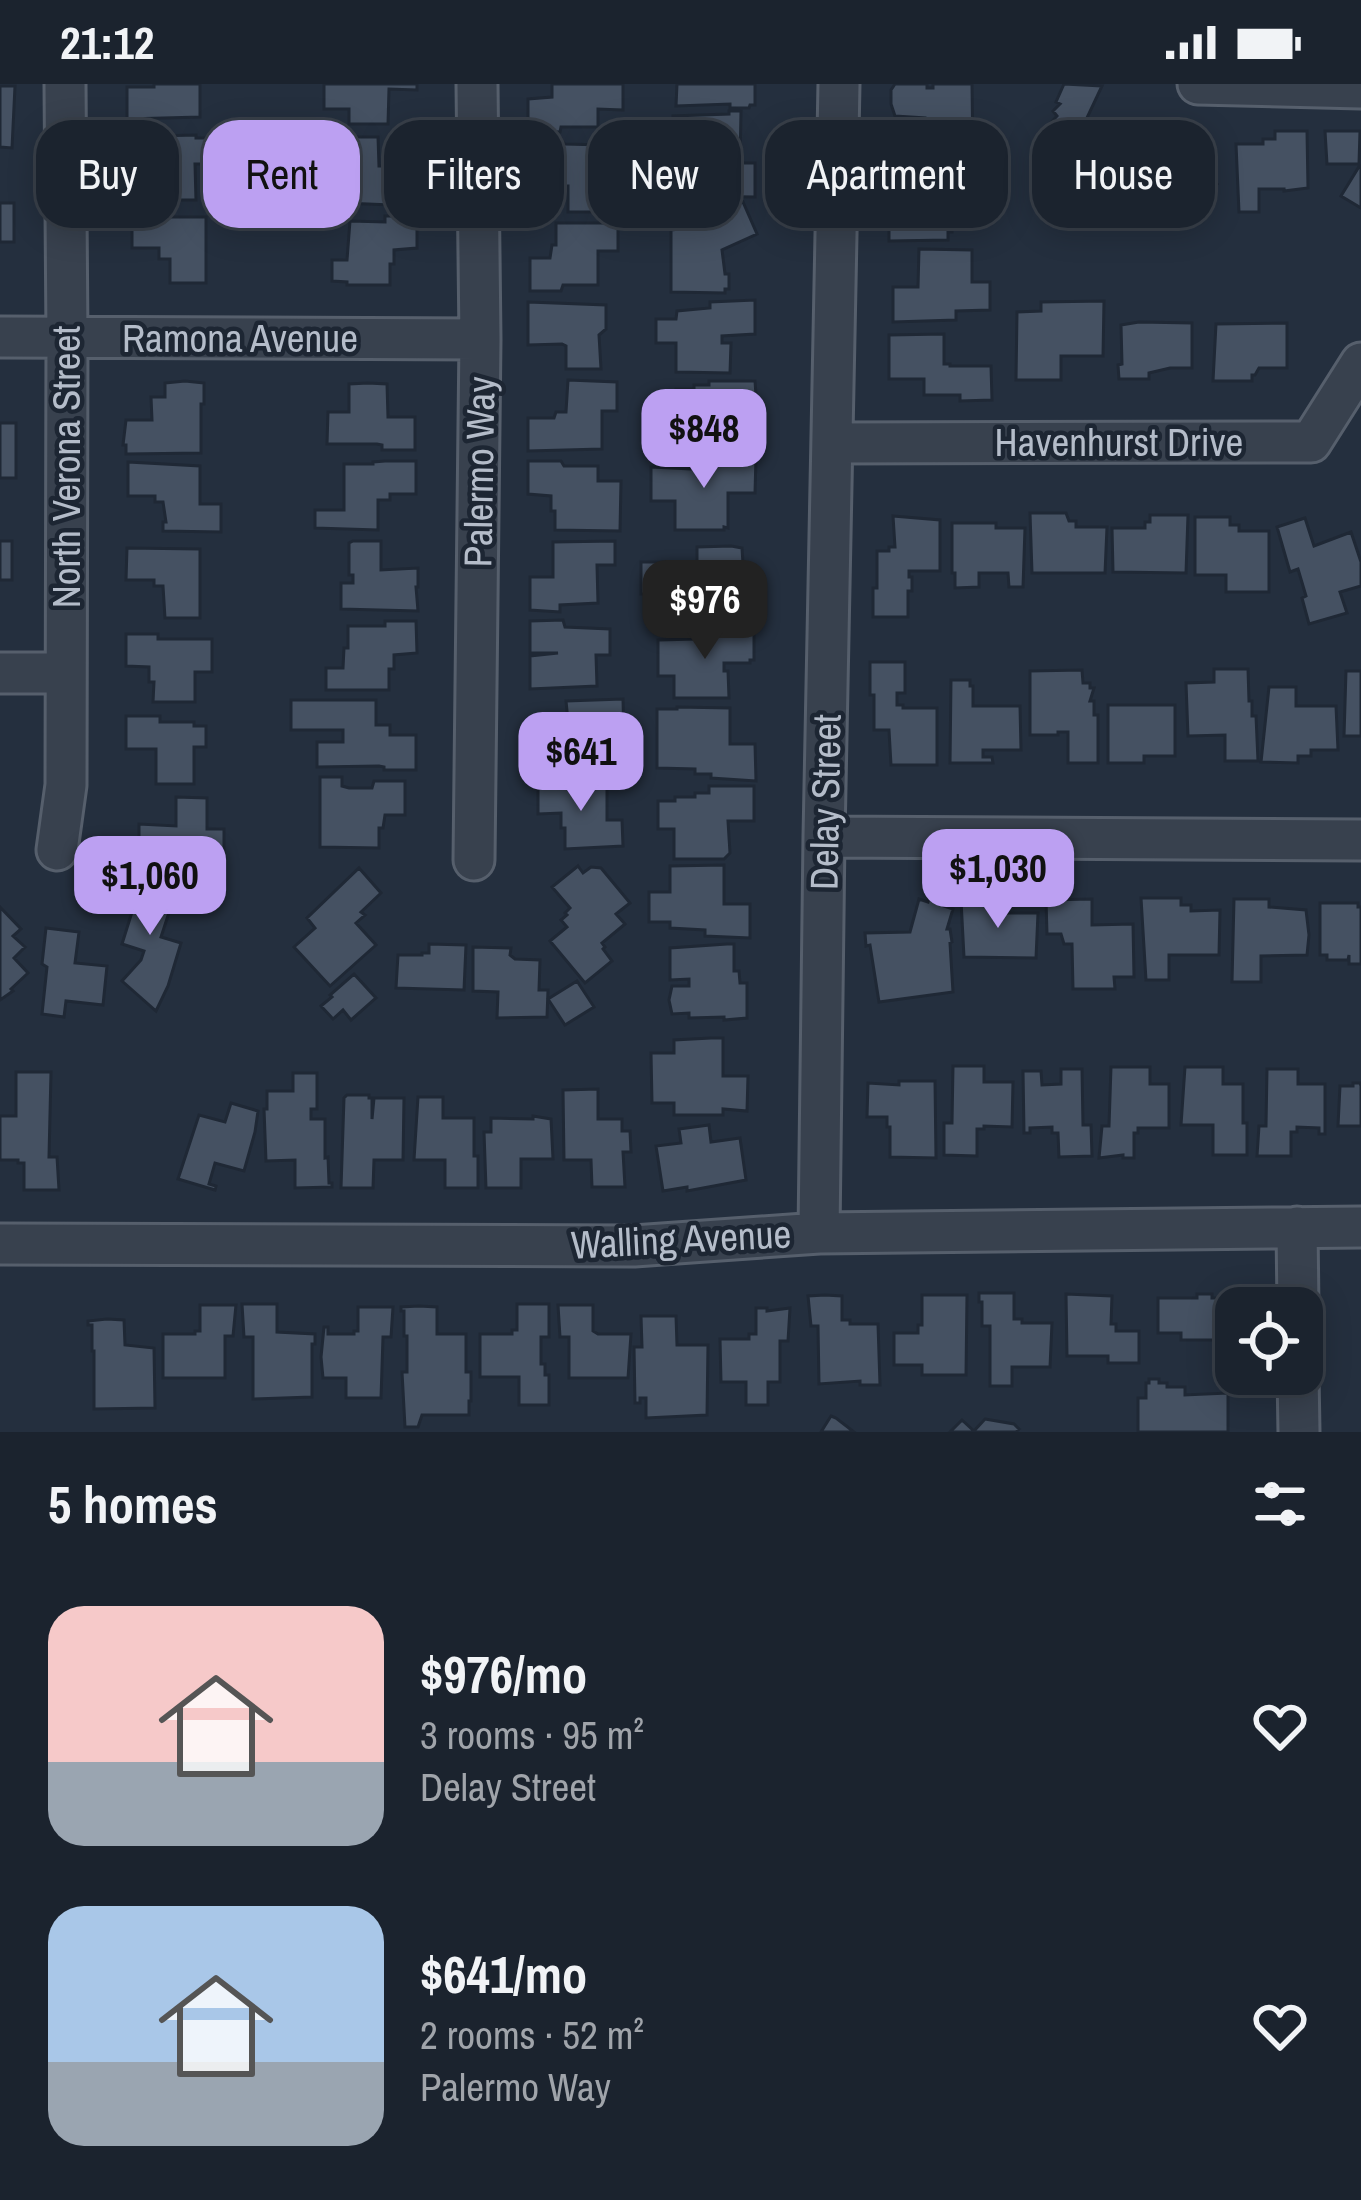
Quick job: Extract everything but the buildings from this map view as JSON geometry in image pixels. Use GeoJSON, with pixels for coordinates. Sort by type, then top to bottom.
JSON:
{"type":"FeatureCollection","features":[{"type":"Feature","properties":{"kind":"street","name":"North Verona Street"},"geometry":{"type":"LineString","coordinates":[[57,850],[66,785],[64,84]]}},
{"type":"Feature","properties":{"kind":"street","name":"Palermo Way"},"geometry":{"type":"LineString","coordinates":[[474,860],[480,339],[476,84]]}},
{"type":"Feature","properties":{"kind":"street","name":"Delay Street"},"geometry":{"type":"LineString","coordinates":[[819,1233],[839,84]]}},
{"type":"Feature","properties":{"kind":"street"},"geometry":{"type":"LineString","coordinates":[[1198,84],[1361,88]]}},
{"type":"Feature","properties":{"kind":"street","name":"Ramona Avenue"},"geometry":{"type":"LineString","coordinates":[[0,337],[480,339]]}},
{"type":"Feature","properties":{"kind":"street","name":"Havenhurst Drive"},"geometry":{"type":"LineString","coordinates":[[834,442],[1311,442],[1361,363]]}},
{"type":"Feature","properties":{"kind":"street"},"geometry":{"type":"LineString","coordinates":[[0,673],[66,673]]}},
{"type":"Feature","properties":{"kind":"street"},"geometry":{"type":"LineString","coordinates":[[824,837],[1361,840]]}},
{"type":"Feature","properties":{"kind":"street"},"geometry":{"type":"LineString","coordinates":[[1297,1227],[1298,1287]]}},
{"type":"Feature","properties":{"kind":"street","name":"Walling Avenue"},"geometry":{"type":"LineString","coordinates":[[0,1244],[634,1246],[819,1233],[1361,1227]]}},
{"type":"Feature","properties":{"kind":"street"},"geometry":{"type":"LineString","coordinates":[[1298,1395],[1299,1432]]}}]}
